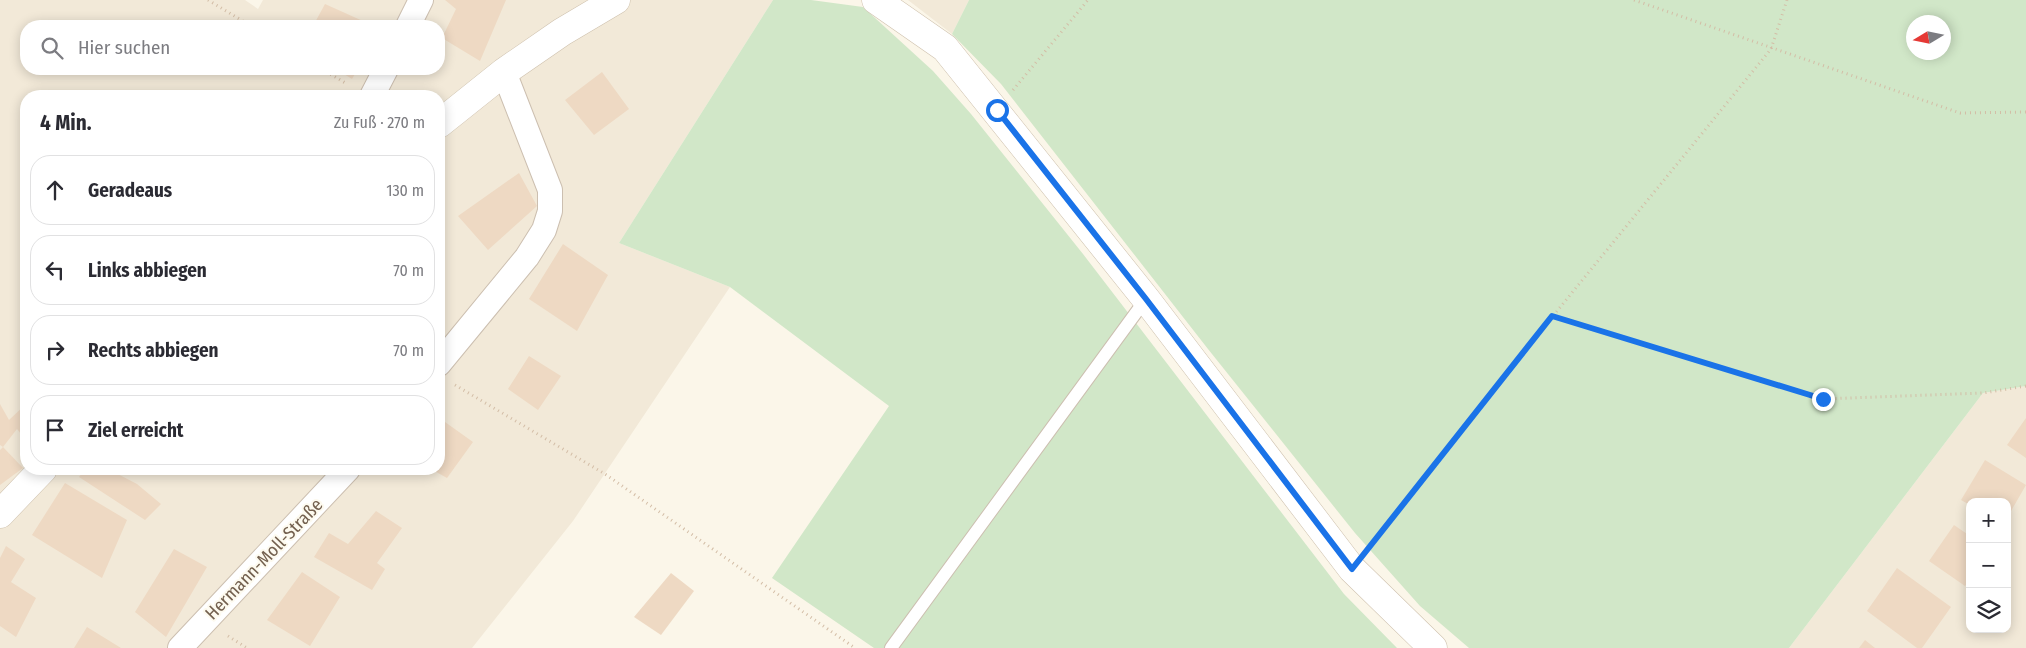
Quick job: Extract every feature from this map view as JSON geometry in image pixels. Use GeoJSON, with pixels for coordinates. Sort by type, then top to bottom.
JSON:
{"type":"FeatureCollection","features":[{"type":"Feature","properties":{"kind":"street"},"geometry":{"type":"LineString","coordinates":[[411,20],[421,0]]}},
{"type":"Feature","properties":{"kind":"street"},"geometry":{"type":"LineString","coordinates":[[445,119],[504,72],[562,32],[616,0]]}},
{"type":"Feature","properties":{"kind":"street"},"geometry":{"type":"LineString","coordinates":[[876,0],[945,48],[997,110],[1146,299],[1352,569],[1433,648]]}},
{"type":"Feature","properties":{"kind":"street"},"geometry":{"type":"LineString","coordinates":[[445,369],[527,257],[544,230],[550,211],[550,190],[504,72]]}},
{"type":"Feature","properties":{"kind":"street"},"geometry":{"type":"LineString","coordinates":[[364,90],[380,75]]}},
{"type":"Feature","properties":{"kind":"street"},"geometry":{"type":"LineString","coordinates":[[0,514],[37,475]]}},
{"type":"Feature","properties":{"kind":"street","name":"Hermann-Moll-Straße"},"geometry":{"type":"LineString","coordinates":[[180,648],[342,475]]}},
{"type":"Feature","properties":{"kind":"lane"},"geometry":{"type":"LineString","coordinates":[[891,648],[1146,299]]}},
{"type":"Feature","properties":{"kind":"path"},"geometry":{"type":"LineString","coordinates":[[208,0],[241,20]]}},
{"type":"Feature","properties":{"kind":"path"},"geometry":{"type":"LineString","coordinates":[[997,110],[1088,0]]}},
{"type":"Feature","properties":{"kind":"path"},"geometry":{"type":"LineString","coordinates":[[1634,0],[1960,113],[2026,112]]}},
{"type":"Feature","properties":{"kind":"path"},"geometry":{"type":"LineString","coordinates":[[1352,569],[1552,316],[1771,49],[1787,0]]}},
{"type":"Feature","properties":{"kind":"path"},"geometry":{"type":"LineString","coordinates":[[332,75],[359,90]]}},
{"type":"Feature","properties":{"kind":"path"},"geometry":{"type":"LineString","coordinates":[[1552,316],[1823,399],[1983,393],[2026,386]]}},
{"type":"Feature","properties":{"kind":"path"},"geometry":{"type":"LineString","coordinates":[[445,373],[605,474],[856,648]]}},
{"type":"Feature","properties":{"kind":"shaded area"},"geometry":{"type":"Polygon","coordinates":[[[0,0],[245,0],[258,9],[263,0],[773,0],[619,243],[730,287],[573,521],[472,648],[0,648],[0,0]]]}},
{"type":"Feature","properties":{"kind":"shaded area"},"geometry":{"type":"Polygon","coordinates":[[[908,0],[969,0],[952,34],[908,0]]]}},
{"type":"Feature","properties":{"kind":"shaded area"},"geometry":{"type":"Polygon","coordinates":[[[2026,386],[2026,648],[1789,648],[1983,393],[2026,386]]]}},
{"type":"Feature","properties":{"kind":"green space"},"geometry":{"type":"Polygon","coordinates":[[[773,0],[811,0],[863,7],[933,71],[971,114],[1083,254],[1344,594],[1397,648],[874,648],[772,578],[889,406],[730,287],[619,243],[773,0]]]}},
{"type":"Feature","properties":{"kind":"green space"},"geometry":{"type":"Polygon","coordinates":[[[969,0],[2026,0],[2026,386],[1983,393],[1789,648],[1469,648],[1420,606],[1355,533],[1208,349],[1001,84],[952,34],[969,0]]]}},
{"type":"Feature","properties":{"kind":"building"},"geometry":{"type":"Polygon","coordinates":[[[445,0],[506,0],[480,61],[445,40],[445,32],[456,9],[445,0]]]}},
{"type":"Feature","properties":{"kind":"building"},"geometry":{"type":"Polygon","coordinates":[[[325,4],[361,20],[316,20],[325,4]]]}},
{"type":"Feature","properties":{"kind":"building"},"geometry":{"type":"Polygon","coordinates":[[[602,72],[629,109],[594,135],[565,100],[602,72]]]}},
{"type":"Feature","properties":{"kind":"building"},"geometry":{"type":"Polygon","coordinates":[[[346,75],[354,75],[352,79],[346,75]]]}},
{"type":"Feature","properties":{"kind":"building"},"geometry":{"type":"Polygon","coordinates":[[[519,173],[537,206],[488,250],[458,216],[519,173]]]}},
{"type":"Feature","properties":{"kind":"building"},"geometry":{"type":"Polygon","coordinates":[[[563,244],[608,275],[577,331],[529,299],[563,244]]]}},
{"type":"Feature","properties":{"kind":"building"},"geometry":{"type":"Polygon","coordinates":[[[529,356],[561,376],[538,410],[508,389],[529,356]]]}},
{"type":"Feature","properties":{"kind":"building"},"geometry":{"type":"Polygon","coordinates":[[[0,404],[9,420],[20,410],[20,433],[17,429],[3,447],[0,445],[0,404]]]}},
{"type":"Feature","properties":{"kind":"building"},"geometry":{"type":"Polygon","coordinates":[[[2026,418],[2026,458],[2007,445],[2026,418]]]}},
{"type":"Feature","properties":{"kind":"building"},"geometry":{"type":"Polygon","coordinates":[[[445,422],[473,442],[447,478],[442,475],[445,475],[445,422]]]}},
{"type":"Feature","properties":{"kind":"building"},"geometry":{"type":"Polygon","coordinates":[[[3,447],[20,465],[20,470],[0,485],[0,450],[3,447]]]}},
{"type":"Feature","properties":{"kind":"building"},"geometry":{"type":"Polygon","coordinates":[[[1985,460],[2026,485],[2011,511],[2011,498],[1966,498],[1966,503],[1961,500],[1985,460]]]}},
{"type":"Feature","properties":{"kind":"building"},"geometry":{"type":"Polygon","coordinates":[[[80,475],[120,475],[137,484],[161,504],[145,520],[79,477],[80,475]]]}},
{"type":"Feature","properties":{"kind":"building"},"geometry":{"type":"Polygon","coordinates":[[[65,483],[127,520],[102,578],[32,535],[65,483]]]}},
{"type":"Feature","properties":{"kind":"building"},"geometry":{"type":"Polygon","coordinates":[[[376,511],[402,528],[377,563],[385,569],[372,590],[314,557],[329,533],[348,544],[376,511]]]}},
{"type":"Feature","properties":{"kind":"building"},"geometry":{"type":"Polygon","coordinates":[[[1954,525],[1966,533],[1965,586],[1929,561],[1954,525]]]}},
{"type":"Feature","properties":{"kind":"building"},"geometry":{"type":"Polygon","coordinates":[[[6,546],[25,559],[11,582],[36,598],[16,637],[0,626],[0,558],[6,546]]]}},
{"type":"Feature","properties":{"kind":"building"},"geometry":{"type":"Polygon","coordinates":[[[174,549],[207,567],[166,637],[135,612],[174,549]]]}},
{"type":"Feature","properties":{"kind":"building"},"geometry":{"type":"Polygon","coordinates":[[[1897,568],[1951,607],[1922,648],[1917,648],[1867,611],[1897,568]]]}},
{"type":"Feature","properties":{"kind":"building"},"geometry":{"type":"Polygon","coordinates":[[[302,572],[340,597],[310,646],[267,620],[302,572]]]}},
{"type":"Feature","properties":{"kind":"building"},"geometry":{"type":"Polygon","coordinates":[[[671,573],[694,591],[661,635],[634,617],[671,573]]]}},
{"type":"Feature","properties":{"kind":"building"},"geometry":{"type":"Polygon","coordinates":[[[87,627],[121,648],[74,648],[87,627]]]}},
{"type":"Feature","properties":{"kind":"building"},"geometry":{"type":"Polygon","coordinates":[[[1865,640],[1875,648],[1859,648],[1865,640]]]}},
{"type":"Feature","properties":{"kind":"route"},"geometry":{"type":"LineString","coordinates":[[997,110],[1146,299],[1352,569],[1552,316],[1823,399]]}}]}
